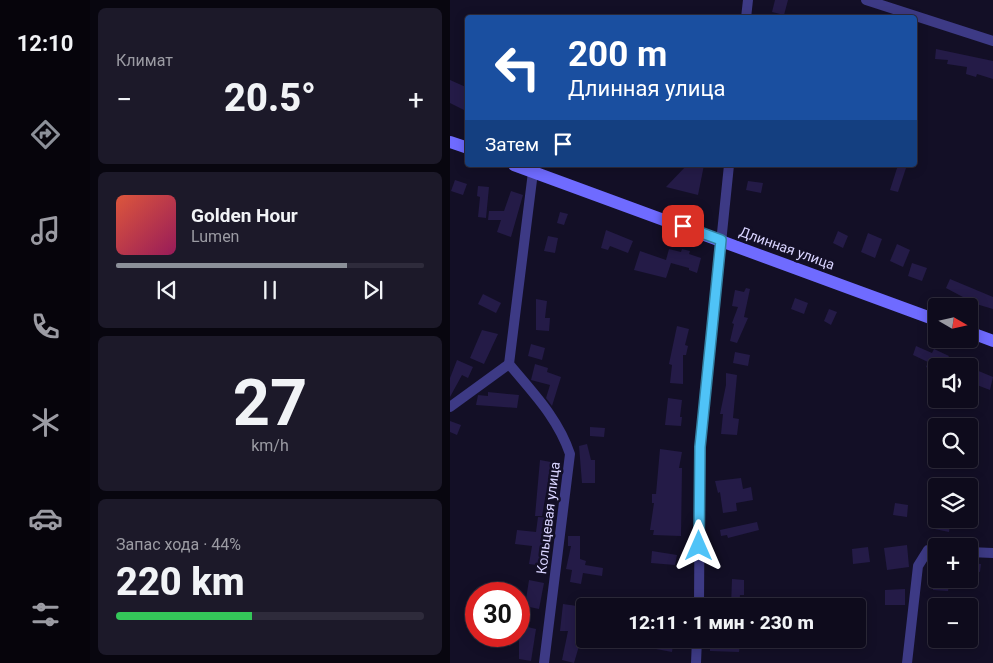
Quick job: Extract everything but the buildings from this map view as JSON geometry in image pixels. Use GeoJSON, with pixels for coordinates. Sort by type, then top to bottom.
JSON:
{"type":"FeatureCollection","features":[{"type":"Feature","properties":{"kind":"main road"},"geometry":{"type":"LineString","coordinates":[[450,142],[465,147]]}},
{"type":"Feature","properties":{"kind":"main road","name":"Длинная улица"},"geometry":{"type":"LineString","coordinates":[[519,167],[928,317]]}},
{"type":"Feature","properties":{"kind":"main road"},"geometry":{"type":"LineString","coordinates":[[978,335],[993,341]]}},
{"type":"Feature","properties":{"kind":"street"},"geometry":{"type":"LineString","coordinates":[[746,15],[748,0]]}},
{"type":"Feature","properties":{"kind":"street"},"geometry":{"type":"LineString","coordinates":[[866,0],[912,15]]}},
{"type":"Feature","properties":{"kind":"street"},"geometry":{"type":"LineString","coordinates":[[917,16],[993,41]]}},
{"type":"Feature","properties":{"kind":"street"},"geometry":{"type":"LineString","coordinates":[[698,598],[700,447],[729,167]]}},
{"type":"Feature","properties":{"kind":"street"},"geometry":{"type":"LineString","coordinates":[[450,407],[510,364],[533,172]]}},
{"type":"Feature","properties":{"kind":"street","name":"Кольцевая улица"},"geometry":{"type":"LineString","coordinates":[[510,364],[550,413],[564,437],[570,454],[544,663]]}},
{"type":"Feature","properties":{"kind":"street"},"geometry":{"type":"LineString","coordinates":[[907,663],[918,566],[928,550]]}},
{"type":"Feature","properties":{"kind":"street"},"geometry":{"type":"LineString","coordinates":[[978,552],[993,553]]}},
{"type":"Feature","properties":{"kind":"street"},"geometry":{"type":"LineString","coordinates":[[696,663],[697,648]]}},
{"type":"Feature","properties":{"kind":"route"},"geometry":{"type":"LineString","coordinates":[[683,226],[721,240],[700,447],[699,546]]}}]}
